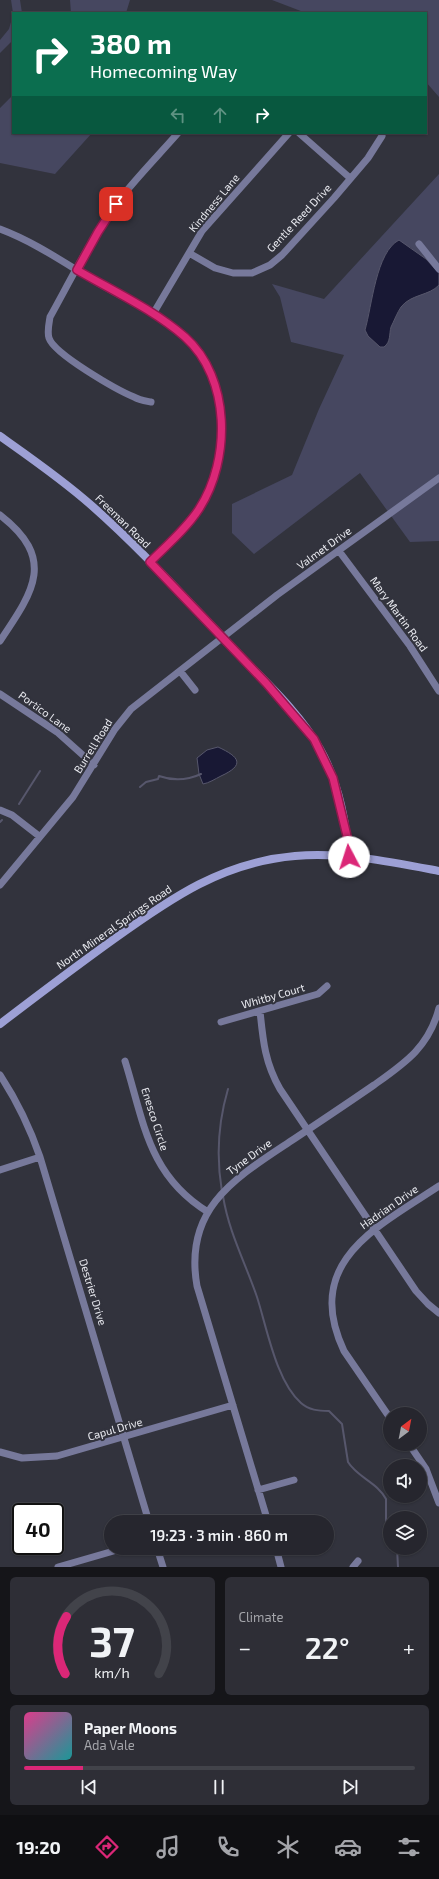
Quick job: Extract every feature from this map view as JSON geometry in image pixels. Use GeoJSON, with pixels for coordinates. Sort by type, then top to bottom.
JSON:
{"type":"FeatureCollection","features":[{"type":"Feature","properties":{"kind":"street"},"geometry":{"type":"LineString","coordinates":[[151,402],[134,398],[78,366],[54,347],[49,338],[50,317],[98,232],[116,204],[134,181],[177,134]]}},
{"type":"Feature","properties":{"kind":"street","name":"Kindness Lane"},"geometry":{"type":"LineString","coordinates":[[153,314],[202,232],[288,134]]}},
{"type":"Feature","properties":{"kind":"street"},"geometry":{"type":"LineString","coordinates":[[301,134],[350,178]]}},
{"type":"Feature","properties":{"kind":"street","name":"Gentle Reed Drive"},"geometry":{"type":"LineString","coordinates":[[189,254],[221,270],[233,273],[252,273],[270,265],[282,255],[368,158],[382,136]]}},
{"type":"Feature","properties":{"kind":"street"},"geometry":{"type":"LineString","coordinates":[[0,229],[21,238],[153,314],[186,338],[200,355],[212,377],[218,400],[222,435],[219,460],[214,478],[206,497],[185,528],[150,562]]}},
{"type":"Feature","properties":{"kind":"street"},"geometry":{"type":"LineString","coordinates":[[419,244],[439,269]]}},
{"type":"Feature","properties":{"kind":"street","name":"Freeman Road"},"geometry":{"type":"LineString","coordinates":[[0,436],[59,479],[91,505],[150,562],[285,703],[314,739],[330,770],[338,794],[348,840],[349,857]]}},
{"type":"Feature","properties":{"kind":"street","name":"Valmet Drive"},"geometry":{"type":"LineString","coordinates":[[223,638],[277,595],[439,478]]}},
{"type":"Feature","properties":{"kind":"street"},"geometry":{"type":"LineString","coordinates":[[0,515],[23,536],[30,548],[34,563],[34,570],[31,590],[0,641]]}},
{"type":"Feature","properties":{"kind":"street","name":"Mary Martin Road"},"geometry":{"type":"LineString","coordinates":[[338,551],[410,646],[439,691]]}},
{"type":"Feature","properties":{"kind":"street","name":"Burrell Road"},"geometry":{"type":"LineString","coordinates":[[0,885],[73,796],[115,730],[131,709],[223,638]]}},
{"type":"Feature","properties":{"kind":"street"},"geometry":{"type":"LineString","coordinates":[[180,670],[195,690]]}},
{"type":"Feature","properties":{"kind":"street","name":"Portico Lane"},"geometry":{"type":"LineString","coordinates":[[0,694],[57,732],[94,765]]}},
{"type":"Feature","properties":{"kind":"street"},"geometry":{"type":"LineString","coordinates":[[0,810],[16,817],[39,836]]}},
{"type":"Feature","properties":{"kind":"street","name":"North Mineral Springs Road"},"geometry":{"type":"LineString","coordinates":[[0,1024],[153,911],[209,878],[231,869],[277,858],[309,855],[349,857],[439,872]]}},
{"type":"Feature","properties":{"kind":"street","name":"Whitby Court"},"geometry":{"type":"LineString","coordinates":[[221,1022],[318,994],[327,986]]}},
{"type":"Feature","properties":{"kind":"street","name":"Tyne Drive"},"geometry":{"type":"LineString","coordinates":[[266,1515],[206,1319],[195,1273],[194,1260],[196,1245],[208,1212],[222,1192],[239,1176],[405,1063],[425,1041],[434,1024],[439,1008]]}},
{"type":"Feature","properties":{"kind":"street"},"geometry":{"type":"LineString","coordinates":[[260,1011],[263,1045],[268,1067],[280,1089],[416,1291],[439,1313]]}},
{"type":"Feature","properties":{"kind":"street","name":"Enesco Circle"},"geometry":{"type":"LineString","coordinates":[[125,1061],[156,1160],[178,1188],[191,1200],[208,1212]]}},
{"type":"Feature","properties":{"kind":"street","name":"Destrier Drive"},"geometry":{"type":"LineString","coordinates":[[0,1076],[19,1107],[32,1134],[40,1157],[147,1515]]}},
{"type":"Feature","properties":{"kind":"street"},"geometry":{"type":"LineString","coordinates":[[0,1170],[40,1157]]}},
{"type":"Feature","properties":{"kind":"street","name":"Hadrian Drive"},"geometry":{"type":"LineString","coordinates":[[383,1408],[344,1351],[336,1334],[331,1311],[334,1286],[345,1259],[354,1246],[374,1228],[439,1186]]}},
{"type":"Feature","properties":{"kind":"street","name":"Capul Drive"},"geometry":{"type":"LineString","coordinates":[[0,1452],[22,1458],[52,1457],[124,1438],[233,1405]]}},
{"type":"Feature","properties":{"kind":"street"},"geometry":{"type":"LineString","coordinates":[[414,1451],[426,1469],[439,1503]]}},
{"type":"Feature","properties":{"kind":"street"},"geometry":{"type":"LineString","coordinates":[[258,1490],[294,1480]]}},
{"type":"Feature","properties":{"kind":"street"},"geometry":{"type":"LineString","coordinates":[[58,1567],[104,1554]]}},
{"type":"Feature","properties":{"kind":"street"},"geometry":{"type":"LineString","coordinates":[[159,1555],[163,1567]]}},
{"type":"Feature","properties":{"kind":"street"},"geometry":{"type":"LineString","coordinates":[[278,1555],[281,1567]]}},
{"type":"Feature","properties":{"kind":"shaded area"},"geometry":{"type":"Polygon","coordinates":[[[11,0],[20,0],[22,12],[13,12],[11,0]]]}},
{"type":"Feature","properties":{"kind":"shaded area"},"geometry":{"type":"Polygon","coordinates":[[[70,0],[130,0],[126,12],[71,12],[70,0]]]}},
{"type":"Feature","properties":{"kind":"shaded area"},"geometry":{"type":"Polygon","coordinates":[[[272,0],[439,0],[439,97],[427,83],[427,12],[303,12],[272,0]]]}},
{"type":"Feature","properties":{"kind":"shaded area"},"geometry":{"type":"Polygon","coordinates":[[[12,18],[12,41],[0,53],[0,40],[9,29],[12,18]]]}},
{"type":"Feature","properties":{"kind":"shaded area"},"geometry":{"type":"Polygon","coordinates":[[[12,96],[12,134],[91,134],[55,174],[0,163],[0,108],[12,96]]]}},
{"type":"Feature","properties":{"kind":"shaded area"},"geometry":{"type":"Polygon","coordinates":[[[439,174],[439,273],[410,247],[378,272],[371,310],[365,330],[387,345],[391,326],[401,307],[412,297],[432,290],[439,285],[439,541],[410,542],[360,473],[254,554],[232,533],[232,504],[292,475],[319,409],[344,355],[291,342],[280,297],[272,284],[324,299],[439,174]]]}},
{"type":"Feature","properties":{"kind":"shaded area"},"geometry":{"type":"Polygon","coordinates":[[[399,240],[426,259],[439,273],[439,285],[435,289],[415,297],[401,307],[391,327],[388,343],[384,347],[380,347],[368,336],[365,330],[380,267],[391,246],[399,240]]]}},
{"type":"Feature","properties":{"kind":"shaded area"},"geometry":{"type":"Polygon","coordinates":[[[218,747],[235,758],[237,761],[236,765],[229,772],[203,784],[199,774],[197,758],[207,750],[218,747]]]}},
{"type":"Feature","properties":{"kind":"waterway"},"geometry":{"type":"LineString","coordinates":[[19,804],[40,771]]}},
{"type":"Feature","properties":{"kind":"waterway"},"geometry":{"type":"LineString","coordinates":[[140,787],[146,782],[158,779],[159,776],[170,779],[180,779],[191,778],[201,774]]}},
{"type":"Feature","properties":{"kind":"waterway"},"geometry":{"type":"LineString","coordinates":[[222,1192],[219,1166],[219,1140],[222,1115],[228,1089]]}},
{"type":"Feature","properties":{"kind":"waterway"},"geometry":{"type":"LineString","coordinates":[[223,1196],[233,1235],[257,1297],[273,1353],[285,1382],[301,1403],[314,1410],[329,1411],[342,1424],[348,1462],[357,1472],[382,1493],[386,1499],[386,1511]]}},
{"type":"Feature","properties":{"kind":"waterway"},"geometry":{"type":"LineString","coordinates":[[397,1555],[398,1567]]}},
{"type":"Feature","properties":{"kind":"route"},"geometry":{"type":"LineString","coordinates":[[116,204],[98,232],[77,270],[153,314],[186,338],[200,355],[212,375],[218,400],[222,435],[219,460],[214,478],[206,497],[185,528],[150,562],[285,703],[314,739],[327,763],[338,794],[348,840],[349,857]]}}]}
